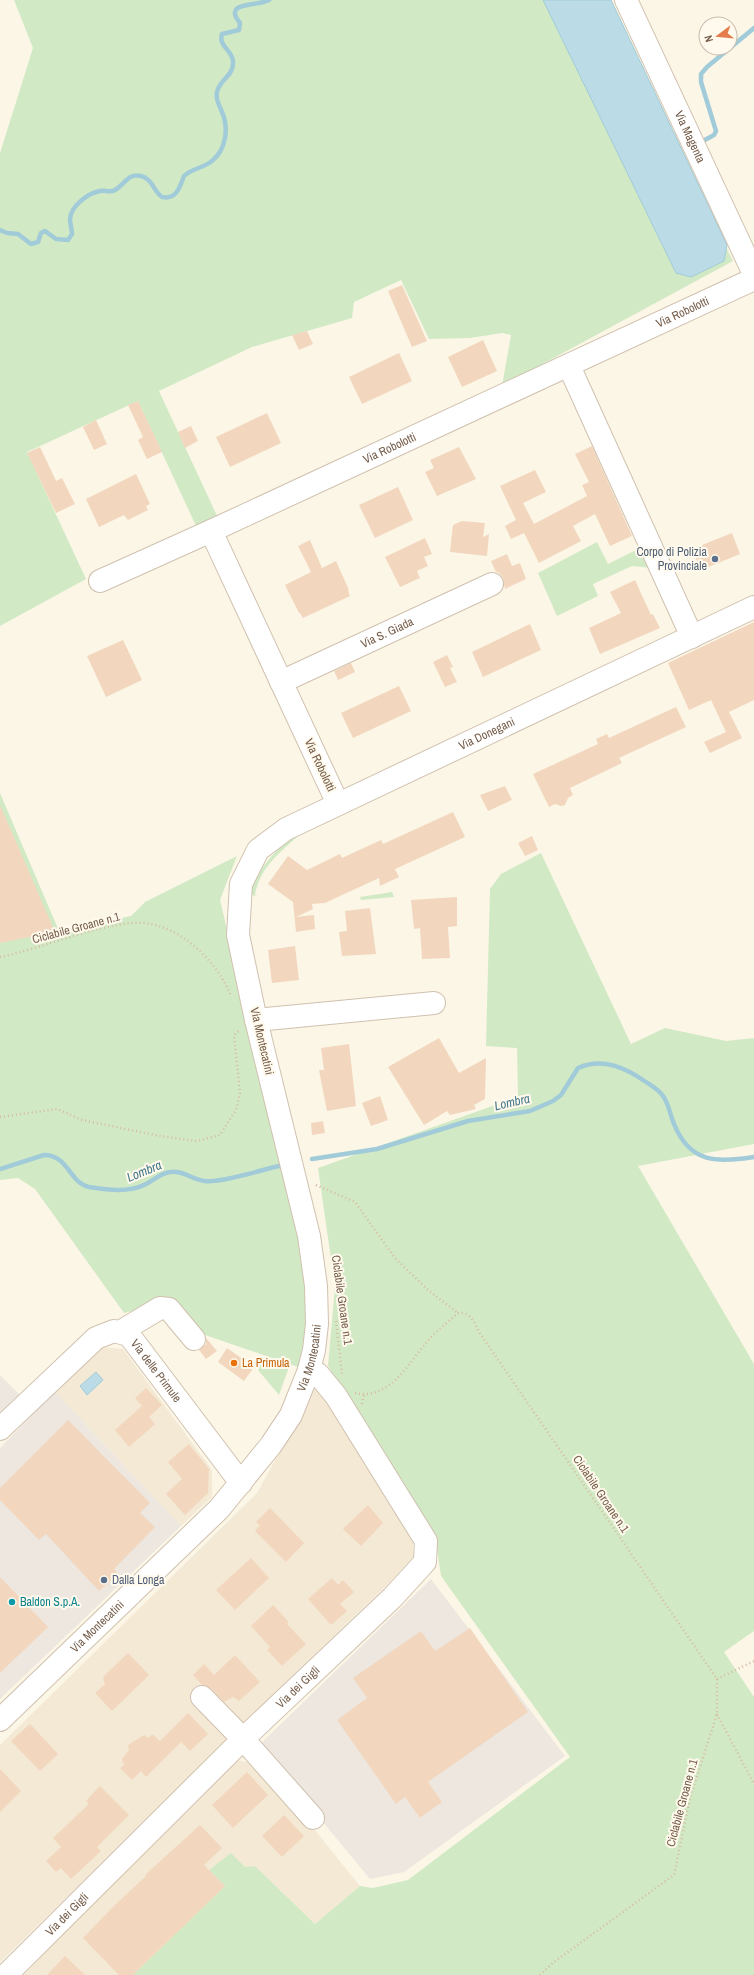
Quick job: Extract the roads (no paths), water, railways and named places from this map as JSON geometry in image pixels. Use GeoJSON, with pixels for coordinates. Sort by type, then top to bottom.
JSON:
{"type":"FeatureCollection","features":[{"type":"Feature","properties":{"kind":"street","name":"Via Magenta"},"geometry":{"type":"LineString","coordinates":[[626,0],[754,274]]}},
{"type":"Feature","properties":{"kind":"street","name":"Via Robolotti"},"geometry":{"type":"LineString","coordinates":[[100,581],[569,366],[754,279]]}},
{"type":"Feature","properties":{"kind":"street"},"geometry":{"type":"LineString","coordinates":[[569,366],[692,636]]}},
{"type":"Feature","properties":{"kind":"street","name":"Via Robolotti"},"geometry":{"type":"LineString","coordinates":[[211,531],[338,804]]}},
{"type":"Feature","properties":{"kind":"street","name":"Via S. Giada"},"geometry":{"type":"LineString","coordinates":[[281,682],[492,584]]}},
{"type":"Feature","properties":{"kind":"street","name":"Via Donegani"},"geometry":{"type":"LineString","coordinates":[[241,884],[258,850],[286,829],[754,607]]}},
{"type":"Feature","properties":{"kind":"street","name":"Via Montecatini"},"geometry":{"type":"LineString","coordinates":[[0,1720],[219,1509],[271,1446],[291,1415],[309,1370],[314,1350],[317,1324],[316,1286],[309,1236],[249,1028],[238,935],[241,884]]}},
{"type":"Feature","properties":{"kind":"street"},"geometry":{"type":"LineString","coordinates":[[249,1028],[434,1003]]}},
{"type":"Feature","properties":{"kind":"street"},"geometry":{"type":"LineString","coordinates":[[120,1332],[160,1308],[170,1309],[194,1338]]}},
{"type":"Feature","properties":{"kind":"street","name":"Via delle Primule"},"geometry":{"type":"LineString","coordinates":[[0,1429],[96,1338],[114,1331],[120,1332],[129,1335],[241,1483]]}},
{"type":"Feature","properties":{"kind":"street","name":"Via dei Gigli"},"geometry":{"type":"LineString","coordinates":[[6,1975],[243,1739],[392,1598],[425,1562],[426,1542],[336,1396],[318,1374],[309,1370]]}},
{"type":"Feature","properties":{"kind":"street"},"geometry":{"type":"LineString","coordinates":[[202,1697],[243,1739],[313,1818]]}},
{"type":"Feature","properties":{"kind":"water"},"geometry":{"type":"Polygon","coordinates":[[[543,0],[611,0],[727,245],[724,261],[691,277],[676,273],[543,0]]]}},
{"type":"Feature","properties":{"kind":"water"},"geometry":{"type":"Polygon","coordinates":[[[96,1372],[103,1380],[87,1395],[80,1386],[96,1372]]]}},
{"type":"Feature","properties":{"kind":"waterway"},"geometry":{"type":"LineString","coordinates":[[0,230],[7,233],[18,234],[31,244],[38,242],[41,233],[45,231],[56,239],[68,240],[72,234],[70,221],[71,214],[73,209],[85,197],[95,192],[115,190],[127,180],[137,175],[151,182],[162,197],[167,197],[174,194],[187,173],[210,163],[221,150],[225,138],[226,131],[224,118],[217,100],[217,92],[229,74],[233,66],[233,61],[232,57],[223,45],[221,38],[222,34],[239,30],[240,23],[235,11],[238,8],[269,0]]}},
{"type":"Feature","properties":{"kind":"waterway"},"geometry":{"type":"LineString","coordinates":[[701,142],[714,135],[716,131],[701,82],[701,74],[707,67],[754,28]]}},
{"type":"Feature","properties":{"kind":"waterway","name":"Lombra"},"geometry":{"type":"LineString","coordinates":[[312,1159],[377,1149],[468,1121],[530,1111],[553,1101],[561,1095],[578,1068],[596,1064],[614,1066],[630,1072],[657,1090],[667,1102],[680,1137],[696,1153],[706,1157],[728,1160],[754,1157]]}},
{"type":"Feature","properties":{"kind":"waterway","name":"Lombra"},"geometry":{"type":"LineString","coordinates":[[0,1169],[44,1155],[52,1156],[59,1159],[82,1184],[89,1187],[126,1190],[139,1187],[161,1175],[170,1172],[179,1172],[201,1180],[212,1181],[232,1178],[283,1165]]}},
{"type":"Feature","properties":{"kind":"place","name":"Corpo di Polizia Provinciale"},"geometry":{"type":"Point","coordinates":[715,559]}},
{"type":"Feature","properties":{"kind":"place","name":"La Primula"},"geometry":{"type":"Point","coordinates":[234,1363]}},
{"type":"Feature","properties":{"kind":"place","name":"Dalla Longa"},"geometry":{"type":"Point","coordinates":[104,1580]}},
{"type":"Feature","properties":{"kind":"place","name":"Baldon S.p.A."},"geometry":{"type":"Point","coordinates":[12,1602]}}]}
